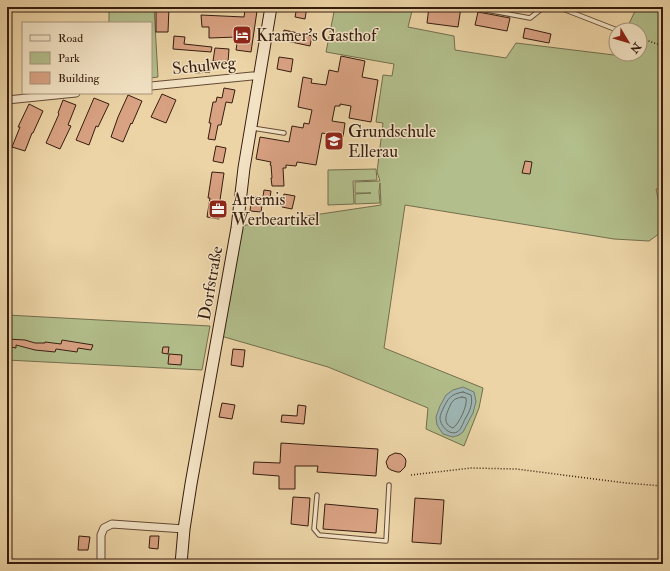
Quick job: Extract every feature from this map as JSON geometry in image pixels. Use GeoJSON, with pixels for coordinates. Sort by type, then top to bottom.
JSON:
{"type":"FeatureCollection","features":[{"type":"Feature","properties":{"kind":"street","name":"Dorfstraße"},"geometry":{"type":"LineString","coordinates":[[181,564],[184,529],[191,484],[237,228],[244,168],[271,7]]}},
{"type":"Feature","properties":{"kind":"street","name":"Schulweg"},"geometry":{"type":"LineString","coordinates":[[152,86],[259,76]]}},
{"type":"Feature","properties":{"kind":"street"},"geometry":{"type":"LineString","coordinates":[[7,100],[66,94]]}},
{"type":"Feature","properties":{"kind":"street"},"geometry":{"type":"LineString","coordinates":[[101,564],[101,535],[104,528],[112,524],[184,529]]}},
{"type":"Feature","properties":{"kind":"lane"},"geometry":{"type":"LineString","coordinates":[[470,7],[530,18],[544,7]]}},
{"type":"Feature","properties":{"kind":"lane"},"geometry":{"type":"LineString","coordinates":[[558,7],[608,26]]}},
{"type":"Feature","properties":{"kind":"lane"},"geometry":{"type":"LineString","coordinates":[[251,127],[284,133]]}},
{"type":"Feature","properties":{"kind":"lane"},"geometry":{"type":"LineString","coordinates":[[317,495],[314,529],[319,535],[386,541],[390,484]]}},
{"type":"Feature","properties":{"kind":"path"},"geometry":{"type":"LineString","coordinates":[[648,41],[663,46]]}},
{"type":"Feature","properties":{"kind":"path"},"geometry":{"type":"LineString","coordinates":[[411,475],[471,468],[516,469],[626,483],[663,486]]}},
{"type":"Feature","properties":{"kind":"green space"},"geometry":{"type":"Polygon","coordinates":[[[109,7],[154,7],[158,77],[152,78],[152,22],[109,22],[109,7]]]}},
{"type":"Feature","properties":{"kind":"green space"},"geometry":{"type":"Polygon","coordinates":[[[335,7],[413,7],[408,27],[454,36],[455,50],[506,58],[516,43],[608,54],[608,62],[648,62],[648,22],[630,22],[637,7],[663,7],[663,188],[656,189],[663,221],[663,231],[649,241],[614,239],[405,205],[384,348],[483,388],[479,408],[464,446],[426,429],[428,408],[328,367],[221,336],[240,226],[381,205],[380,183],[380,203],[355,204],[355,194],[371,193],[355,193],[355,182],[380,181],[377,172],[383,123],[376,122],[383,75],[392,76],[394,64],[326,52],[335,7]]]}},
{"type":"Feature","properties":{"kind":"green space"},"geometry":{"type":"Polygon","coordinates":[[[376,169],[377,180],[353,181],[354,204],[328,205],[328,170],[376,169]]]}},
{"type":"Feature","properties":{"kind":"green space"},"geometry":{"type":"Polygon","coordinates":[[[7,315],[210,326],[202,370],[7,360],[7,315]]]}},
{"type":"Feature","properties":{"kind":"water"},"geometry":{"type":"Polygon","coordinates":[[[463,387],[474,392],[476,401],[473,413],[463,432],[459,435],[453,437],[443,434],[437,425],[436,417],[440,406],[446,395],[453,390],[463,387]]]}},
{"type":"Feature","properties":{"kind":"building"},"geometry":{"type":"Polygon","coordinates":[[[156,7],[169,7],[168,32],[156,32],[156,7]]]}},
{"type":"Feature","properties":{"kind":"building"},"geometry":{"type":"Polygon","coordinates":[[[297,7],[307,7],[305,19],[295,17],[297,7]]]}},
{"type":"Feature","properties":{"kind":"building"},"geometry":{"type":"Polygon","coordinates":[[[429,7],[461,7],[458,27],[427,23],[429,7]]]}},
{"type":"Feature","properties":{"kind":"building"},"geometry":{"type":"Polygon","coordinates":[[[488,7],[512,7],[511,11],[488,7]]]}},
{"type":"Feature","properties":{"kind":"building"},"geometry":{"type":"Polygon","coordinates":[[[245,10],[257,11],[251,52],[236,50],[238,37],[209,38],[209,27],[202,27],[201,15],[244,17],[245,10]]]}},
{"type":"Feature","properties":{"kind":"building"},"geometry":{"type":"Polygon","coordinates":[[[478,12],[510,18],[507,31],[475,25],[478,12]]]}},
{"type":"Feature","properties":{"kind":"building"},"geometry":{"type":"Polygon","coordinates":[[[525,28],[551,34],[549,43],[523,38],[525,28]]]}},
{"type":"Feature","properties":{"kind":"building"},"geometry":{"type":"Polygon","coordinates":[[[284,30],[312,36],[310,46],[282,40],[284,30]]]}},
{"type":"Feature","properties":{"kind":"building"},"geometry":{"type":"Polygon","coordinates":[[[174,36],[185,37],[184,44],[212,47],[211,52],[173,49],[174,36]]]}},
{"type":"Feature","properties":{"kind":"building"},"geometry":{"type":"Polygon","coordinates":[[[215,48],[229,49],[228,62],[213,61],[215,48]]]}},
{"type":"Feature","properties":{"kind":"building"},"geometry":{"type":"Polygon","coordinates":[[[341,56],[365,61],[362,77],[378,80],[371,122],[349,118],[351,106],[340,104],[340,106],[335,106],[332,121],[345,123],[343,137],[322,133],[316,165],[297,162],[296,166],[286,165],[286,168],[283,168],[284,186],[272,186],[271,162],[256,159],[260,137],[289,142],[292,126],[303,128],[304,123],[309,124],[312,110],[298,107],[303,77],[312,79],[311,83],[326,85],[329,70],[338,72],[341,56]]]}},
{"type":"Feature","properties":{"kind":"building"},"geometry":{"type":"Polygon","coordinates":[[[279,57],[293,59],[291,72],[277,69],[279,57]]]}},
{"type":"Feature","properties":{"kind":"building"},"geometry":{"type":"Polygon","coordinates":[[[210,64],[210,72],[195,73],[195,65],[210,64]]]}},
{"type":"Feature","properties":{"kind":"building"},"geometry":{"type":"Polygon","coordinates":[[[224,88],[235,90],[232,103],[226,102],[221,125],[218,125],[215,140],[208,139],[213,102],[216,102],[217,97],[222,98],[224,88]]]}},
{"type":"Feature","properties":{"kind":"building"},"geometry":{"type":"Polygon","coordinates":[[[162,94],[176,100],[166,123],[151,117],[162,94]]]}},
{"type":"Feature","properties":{"kind":"building"},"geometry":{"type":"Polygon","coordinates":[[[128,95],[142,101],[123,142],[111,137],[128,95]]]}},
{"type":"Feature","properties":{"kind":"building"},"geometry":{"type":"Polygon","coordinates":[[[94,98],[109,104],[98,127],[96,126],[89,145],[76,140],[94,98]]]}},
{"type":"Feature","properties":{"kind":"building"},"geometry":{"type":"Polygon","coordinates":[[[63,100],[76,105],[68,125],[71,126],[60,149],[46,143],[59,114],[58,113],[63,100]]]}},
{"type":"Feature","properties":{"kind":"building"},"geometry":{"type":"Polygon","coordinates":[[[29,104],[43,111],[25,151],[12,147],[20,127],[18,127],[29,104]]]}},
{"type":"Feature","properties":{"kind":"building"},"geometry":{"type":"Polygon","coordinates":[[[216,146],[226,148],[223,163],[213,161],[216,146]]]}},
{"type":"Feature","properties":{"kind":"building"},"geometry":{"type":"Polygon","coordinates":[[[525,161],[532,162],[530,174],[522,173],[525,161]]]}},
{"type":"Feature","properties":{"kind":"building"},"geometry":{"type":"Polygon","coordinates":[[[212,172],[224,173],[219,219],[207,217],[212,172]]]}},
{"type":"Feature","properties":{"kind":"building"},"geometry":{"type":"Polygon","coordinates":[[[264,190],[271,191],[270,198],[263,197],[264,190]]]}},
{"type":"Feature","properties":{"kind":"building"},"geometry":{"type":"Polygon","coordinates":[[[284,194],[295,196],[292,209],[282,207],[284,194]]]}},
{"type":"Feature","properties":{"kind":"building"},"geometry":{"type":"Polygon","coordinates":[[[252,196],[263,198],[261,212],[250,211],[252,196]]]}},
{"type":"Feature","properties":{"kind":"building"},"geometry":{"type":"Polygon","coordinates":[[[7,339],[25,340],[35,343],[45,342],[61,344],[62,340],[93,345],[91,350],[78,348],[77,352],[56,349],[55,352],[35,350],[16,345],[16,348],[11,347],[11,344],[7,343],[7,339]]]}},
{"type":"Feature","properties":{"kind":"building"},"geometry":{"type":"Polygon","coordinates":[[[163,347],[169,347],[168,354],[162,353],[163,347]]]}},
{"type":"Feature","properties":{"kind":"building"},"geometry":{"type":"Polygon","coordinates":[[[233,349],[245,350],[243,367],[231,365],[233,349]]]}},
{"type":"Feature","properties":{"kind":"building"},"geometry":{"type":"Polygon","coordinates":[[[169,354],[182,355],[181,365],[168,364],[169,354]]]}},
{"type":"Feature","properties":{"kind":"building"},"geometry":{"type":"Polygon","coordinates":[[[222,403],[235,405],[232,419],[219,417],[222,403]]]}},
{"type":"Feature","properties":{"kind":"building"},"geometry":{"type":"Polygon","coordinates":[[[298,405],[306,406],[304,424],[281,422],[282,415],[297,416],[298,405]]]}},
{"type":"Feature","properties":{"kind":"building"},"geometry":{"type":"Polygon","coordinates":[[[281,443],[378,449],[376,476],[317,472],[318,466],[295,466],[295,489],[279,489],[279,476],[253,474],[254,462],[280,463],[281,443]]]}},
{"type":"Feature","properties":{"kind":"building"},"geometry":{"type":"Polygon","coordinates":[[[395,453],[401,454],[406,461],[405,467],[400,472],[388,468],[386,462],[389,456],[395,453]]]}},
{"type":"Feature","properties":{"kind":"building"},"geometry":{"type":"Polygon","coordinates":[[[293,497],[310,498],[308,526],[291,524],[293,497]]]}},
{"type":"Feature","properties":{"kind":"building"},"geometry":{"type":"Polygon","coordinates":[[[415,498],[444,500],[441,544],[412,542],[415,498]]]}},
{"type":"Feature","properties":{"kind":"building"},"geometry":{"type":"Polygon","coordinates":[[[325,504],[378,509],[376,533],[323,529],[325,504]]]}},
{"type":"Feature","properties":{"kind":"building"},"geometry":{"type":"Polygon","coordinates":[[[79,536],[90,537],[88,550],[78,550],[79,536]]]}},
{"type":"Feature","properties":{"kind":"building"},"geometry":{"type":"Polygon","coordinates":[[[150,536],[159,536],[158,549],[149,548],[150,536]]]}},
{"type":"Feature","properties":{"kind":"place","name":"Kramer's Gasthof"},"geometry":{"type":"Point","coordinates":[242,35]}},
{"type":"Feature","properties":{"kind":"place","name":"Grundschule Ellerau"},"geometry":{"type":"Point","coordinates":[334,141]}},
{"type":"Feature","properties":{"kind":"place","name":"Artemis Werbeartikel"},"geometry":{"type":"Point","coordinates":[218,209]}}]}
